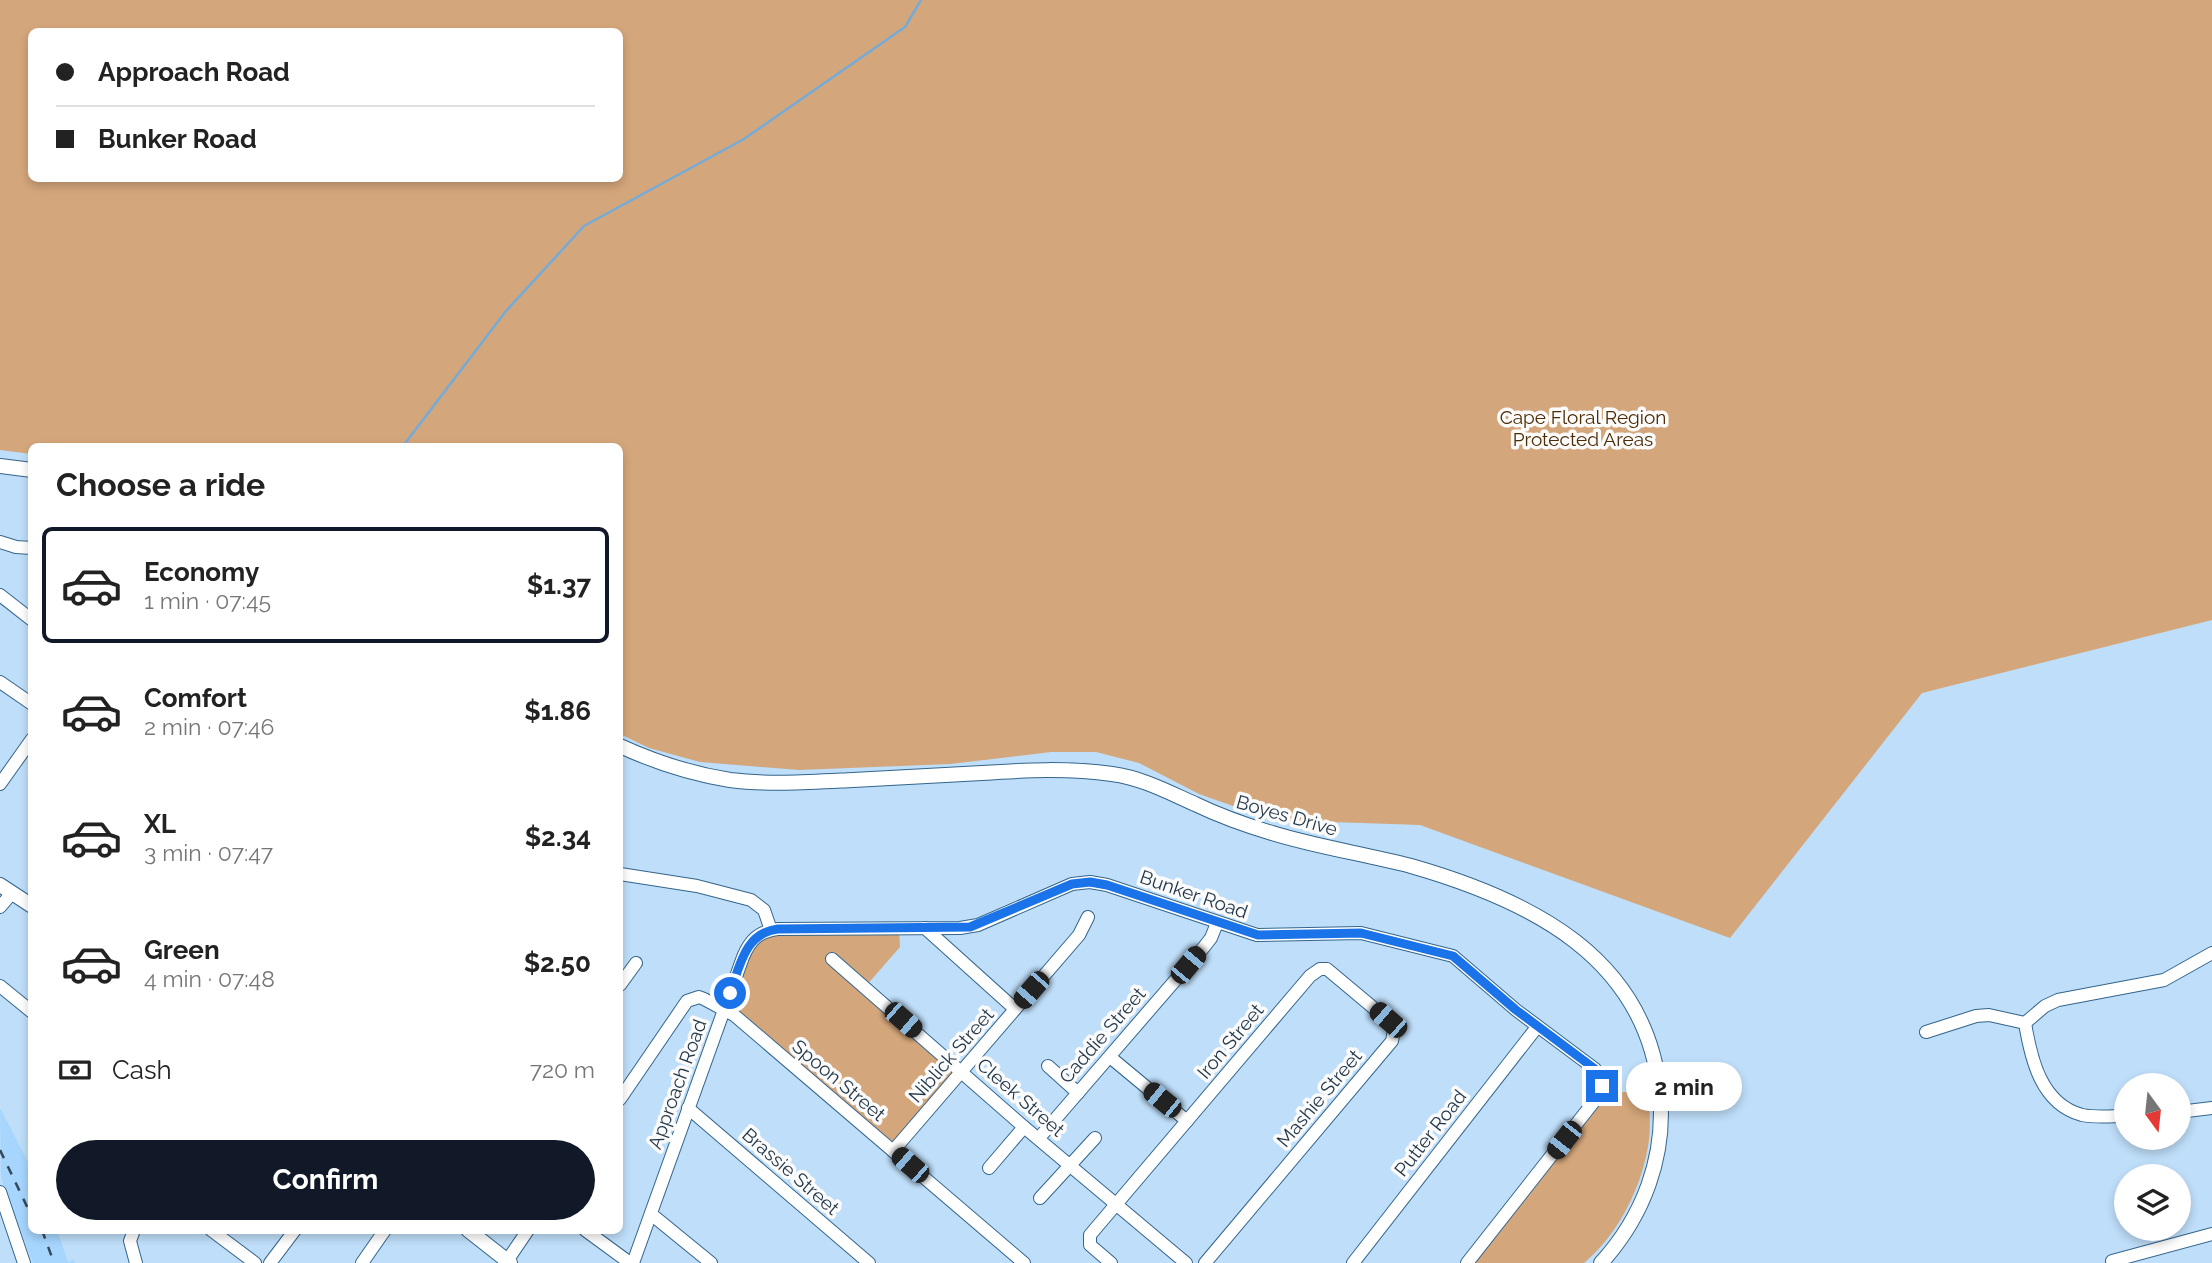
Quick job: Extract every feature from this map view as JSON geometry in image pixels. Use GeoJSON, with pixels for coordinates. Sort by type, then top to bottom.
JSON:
{"type":"FeatureCollection","features":[{"type":"Feature","properties":{"kind":"main road"},"geometry":{"type":"LineString","coordinates":[[0,466],[28,470]]}},
{"type":"Feature","properties":{"kind":"main road","name":"Boyes Drive"},"geometry":{"type":"LineString","coordinates":[[623,747],[679,769],[750,782],[816,782],[1036,770],[1118,775],[1150,783],[1242,824],[1413,867],[1524,908],[1572,937],[1594,955],[1618,983],[1638,1016],[1652,1049],[1658,1073],[1661,1108],[1655,1165],[1633,1219],[1601,1263]]}},
{"type":"Feature","properties":{"kind":"main road"},"geometry":{"type":"LineString","coordinates":[[6,889],[28,903]]}},
{"type":"Feature","properties":{"kind":"main road"},"geometry":{"type":"LineString","coordinates":[[473,1234],[509,1262]]}},
{"type":"Feature","properties":{"kind":"street"},"geometry":{"type":"LineString","coordinates":[[0,542],[28,548]]}},
{"type":"Feature","properties":{"kind":"street"},"geometry":{"type":"LineString","coordinates":[[0,595],[28,617]]}},
{"type":"Feature","properties":{"kind":"street"},"geometry":{"type":"LineString","coordinates":[[0,682],[28,701]]}},
{"type":"Feature","properties":{"kind":"street"},"geometry":{"type":"LineString","coordinates":[[0,784],[28,745]]}},
{"type":"Feature","properties":{"kind":"street"},"geometry":{"type":"LineString","coordinates":[[623,874],[697,886],[751,900],[764,909],[771,930]]}},
{"type":"Feature","properties":{"kind":"street","name":"Bunker Road"},"geometry":{"type":"LineString","coordinates":[[771,930],[970,927],[1072,884],[1083,882],[1107,885],[1241,932],[1268,936],[1361,933],[1447,954],[1459,960],[1537,1027],[1595,1069],[1602,1086],[1596,1099],[1467,1263]]}},
{"type":"Feature","properties":{"kind":"street"},"geometry":{"type":"LineString","coordinates":[[0,907],[6,889]]}},
{"type":"Feature","properties":{"kind":"street","name":"Niblick Street"},"geometry":{"type":"LineString","coordinates":[[894,1151],[1079,935],[1088,917]]}},
{"type":"Feature","properties":{"kind":"street","name":"Caddie Street"},"geometry":{"type":"LineString","coordinates":[[1039,1138],[1209,940],[1217,923]]}},
{"type":"Feature","properties":{"kind":"street"},"geometry":{"type":"LineString","coordinates":[[925,928],[1015,1009]]}},
{"type":"Feature","properties":{"kind":"street","name":"Approach Road"},"geometry":{"type":"LineString","coordinates":[[631,1263],[748,944],[759,934],[771,930]]}},
{"type":"Feature","properties":{"kind":"street"},"geometry":{"type":"LineString","coordinates":[[2025,1023],[2045,1006],[2058,1000],[2164,981],[2212,953]]}},
{"type":"Feature","properties":{"kind":"street","name":"Cleek Street"},"geometry":{"type":"LineString","coordinates":[[832,958],[1024,1127],[1186,1263]]}},
{"type":"Feature","properties":{"kind":"street"},"geometry":{"type":"LineString","coordinates":[[623,981],[636,963]]}},
{"type":"Feature","properties":{"kind":"street","name":"Iron Street"},"geometry":{"type":"LineString","coordinates":[[1111,1263],[1090,1245],[1090,1235],[1310,976],[1320,969]]}},
{"type":"Feature","properties":{"kind":"street","name":"Mashie Street"},"geometry":{"type":"LineString","coordinates":[[1205,1263],[1392,1041],[1394,1030],[1388,1020],[1335,974],[1327,969],[1320,969]]}},
{"type":"Feature","properties":{"kind":"street"},"geometry":{"type":"LineString","coordinates":[[0,986],[28,1009]]}},
{"type":"Feature","properties":{"kind":"street","name":"Spoon Street"},"geometry":{"type":"LineString","coordinates":[[623,1095],[687,1001],[699,997],[734,1015],[1021,1262]]}},
{"type":"Feature","properties":{"kind":"street"},"geometry":{"type":"LineString","coordinates":[[1926,1032],[1976,1016],[1989,1015],[2025,1023]]}},
{"type":"Feature","properties":{"kind":"street"},"geometry":{"type":"LineString","coordinates":[[2025,1023],[2036,1070],[2057,1101],[2084,1115],[2114,1116]]}},
{"type":"Feature","properties":{"kind":"street","name":"Putter Road"},"geometry":{"type":"LineString","coordinates":[[1353,1263],[1537,1027]]}},
{"type":"Feature","properties":{"kind":"street"},"geometry":{"type":"LineString","coordinates":[[1110,1057],[1187,1121]]}},
{"type":"Feature","properties":{"kind":"street"},"geometry":{"type":"LineString","coordinates":[[1048,1066],[1079,1093]]}},
{"type":"Feature","properties":{"kind":"street","name":"Brassie Street"},"geometry":{"type":"LineString","coordinates":[[688,1108],[869,1263]]}},
{"type":"Feature","properties":{"kind":"street"},"geometry":{"type":"LineString","coordinates":[[2191,1111],[2212,1108]]}},
{"type":"Feature","properties":{"kind":"street"},"geometry":{"type":"LineString","coordinates":[[989,1168],[1024,1127]]}},
{"type":"Feature","properties":{"kind":"street"},"geometry":{"type":"LineString","coordinates":[[1040,1198],[1095,1138]]}},
{"type":"Feature","properties":{"kind":"street"},"geometry":{"type":"LineString","coordinates":[[0,1192],[24,1263]]}},
{"type":"Feature","properties":{"kind":"street"},"geometry":{"type":"LineString","coordinates":[[651,1214],[711,1263]]}},
{"type":"Feature","properties":{"kind":"street"},"geometry":{"type":"LineString","coordinates":[[132,1234],[130,1241],[136,1263]]}},
{"type":"Feature","properties":{"kind":"street"},"geometry":{"type":"LineString","coordinates":[[216,1234],[255,1263]]}},
{"type":"Feature","properties":{"kind":"street"},"geometry":{"type":"LineString","coordinates":[[270,1263],[292,1234]]}},
{"type":"Feature","properties":{"kind":"street"},"geometry":{"type":"LineString","coordinates":[[362,1263],[381,1234]]}},
{"type":"Feature","properties":{"kind":"street"},"geometry":{"type":"LineString","coordinates":[[509,1262],[526,1234]]}},
{"type":"Feature","properties":{"kind":"street"},"geometry":{"type":"LineString","coordinates":[[591,1234],[631,1263]]}},
{"type":"Feature","properties":{"kind":"street"},"geometry":{"type":"LineString","coordinates":[[2112,1261],[2143,1258],[2212,1234]]}},
{"type":"Feature","properties":{"kind":"shaded area"},"geometry":{"type":"Polygon","coordinates":[[[0,1108],[28,1162],[28,1234],[58,1234],[68,1262],[74,1260],[75,1263],[33,1263],[1,1178],[0,1108]]]}},
{"type":"Feature","properties":{"kind":"green space","name":"Cape Floral Region Protected Areas"},"geometry":{"type":"Polygon","coordinates":[[[0,0],[2212,0],[2212,620],[1922,693],[1730,938],[1420,825],[1273,820],[1199,794],[1139,763],[1096,752],[1051,752],[950,764],[799,770],[700,762],[649,748],[623,735],[623,443],[28,443],[28,454],[0,450],[0,0]]]}},
{"type":"Feature","properties":{"kind":"green space"},"geometry":{"type":"Polygon","coordinates":[[[899,928],[900,947],[865,987],[961,1071],[893,1151],[723,1010],[759,934],[899,928]]]}},
{"type":"Feature","properties":{"kind":"green space"},"geometry":{"type":"Polygon","coordinates":[[[1649,1091],[1650,1134],[1641,1174],[1618,1223],[1597,1251],[1584,1263],[1473,1263],[1606,1093],[1649,1091]]]}},
{"type":"Feature","properties":{"kind":"waterway"},"geometry":{"type":"LineString","coordinates":[[405,443],[506,311],[584,226],[744,139],[905,27],[921,0]]}},
{"type":"Feature","properties":{"kind":"railway"},"geometry":{"type":"LineString","coordinates":[[0,1150],[28,1209]]}},
{"type":"Feature","properties":{"kind":"railway"},"geometry":{"type":"LineString","coordinates":[[43,1234],[54,1263]]}},
{"type":"Feature","properties":{"kind":"route"},"geometry":{"type":"LineString","coordinates":[[730,993],[748,944],[764,931],[970,927],[1072,884],[1090,882],[1107,885],[1241,932],[1268,936],[1361,933],[1453,956],[1516,1010],[1595,1069],[1602,1086]]}}]}
